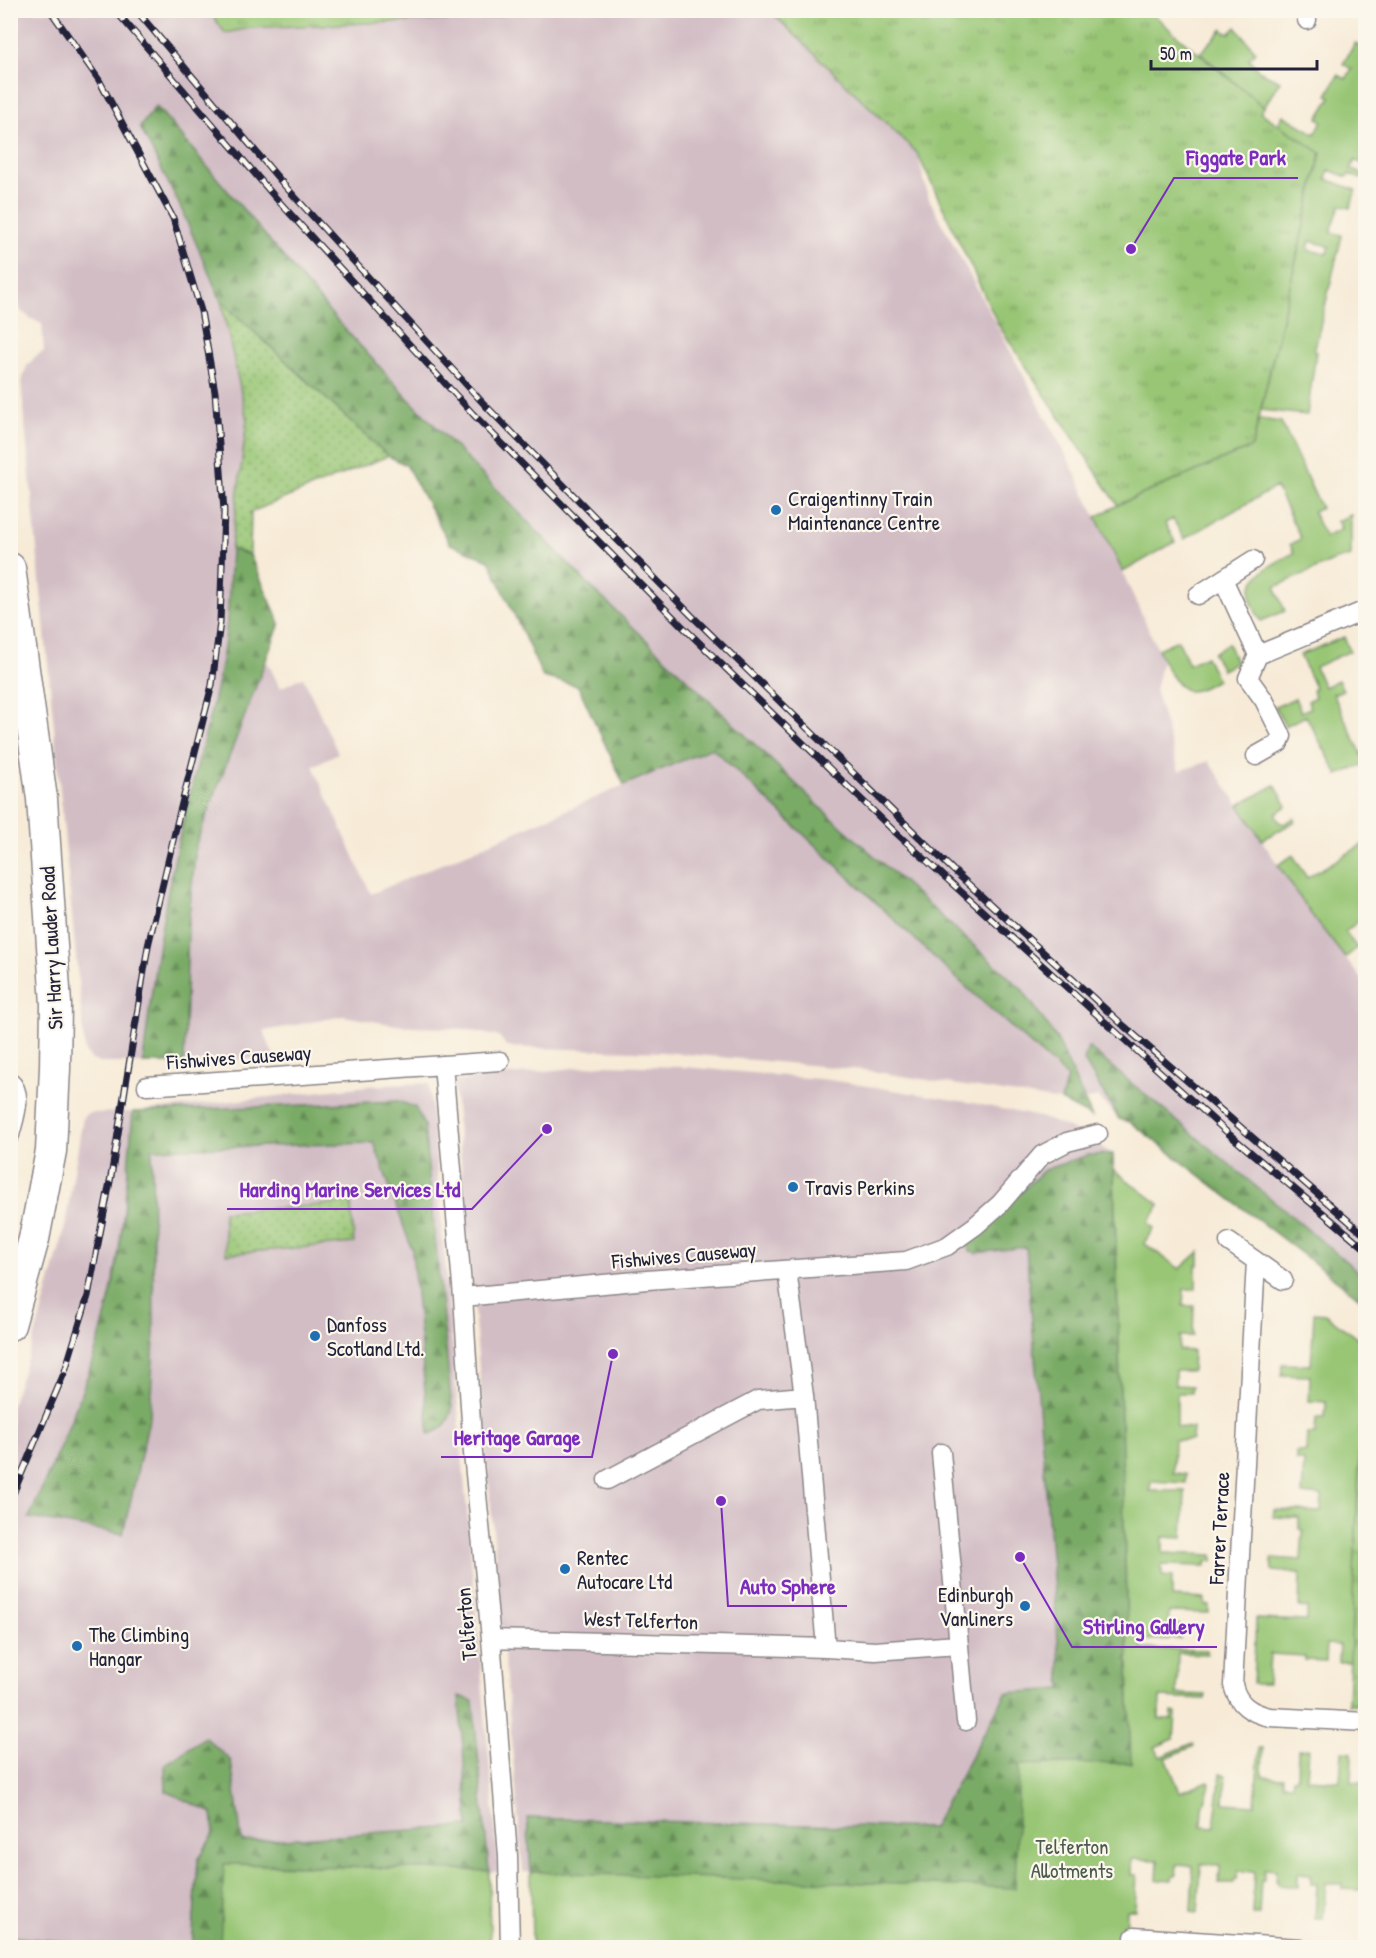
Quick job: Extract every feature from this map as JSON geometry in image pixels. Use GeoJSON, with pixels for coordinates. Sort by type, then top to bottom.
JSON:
{"type":"FeatureCollection","features":[{"type":"Feature","properties":{"kind":"main road","name":"Sir Harry Lauder Road"},"geometry":{"type":"LineString","coordinates":[[10,568],[42,799],[56,1004],[51,1151],[34,1239],[10,1325]]}},
{"type":"Feature","properties":{"kind":"street"},"geometry":{"type":"LineString","coordinates":[[1198,595],[1253,560]]}},
{"type":"Feature","properties":{"kind":"street"},"geometry":{"type":"LineString","coordinates":[[1223,579],[1258,655]]}},
{"type":"Feature","properties":{"kind":"street"},"geometry":{"type":"LineString","coordinates":[[1256,756],[1282,739],[1264,700],[1248,678],[1258,655],[1365,610]]}},
{"type":"Feature","properties":{"kind":"street","name":"Fishwives Causeway"},"geometry":{"type":"LineString","coordinates":[[147,1086],[500,1061]]}},
{"type":"Feature","properties":{"kind":"street"},"geometry":{"type":"LineString","coordinates":[[442,1065],[463,1297]]}},
{"type":"Feature","properties":{"kind":"street"},"geometry":{"type":"LineString","coordinates":[[10,1135],[18,1098],[17,1090],[12,1082]]}},
{"type":"Feature","properties":{"kind":"street","name":"Fishwives Causeway"},"geometry":{"type":"LineString","coordinates":[[463,1297],[906,1261],[947,1246],[975,1226],[1000,1203],[1042,1155],[1067,1142],[1098,1134]]}},
{"type":"Feature","properties":{"kind":"street"},"geometry":{"type":"LineString","coordinates":[[1229,1242],[1283,1280]]}},
{"type":"Feature","properties":{"kind":"street","name":"Farrer Terrace"},"geometry":{"type":"LineString","coordinates":[[1256,1261],[1234,1691],[1248,1709],[1261,1715],[1365,1722]]}},
{"type":"Feature","properties":{"kind":"street"},"geometry":{"type":"LineString","coordinates":[[787,1270],[804,1396],[826,1648]]}},
{"type":"Feature","properties":{"kind":"street","name":"Telferton"},"geometry":{"type":"LineString","coordinates":[[463,1297],[473,1453],[491,1639],[508,1856],[510,1947]]}},
{"type":"Feature","properties":{"kind":"street"},"geometry":{"type":"LineString","coordinates":[[607,1480],[758,1400],[804,1396]]}},
{"type":"Feature","properties":{"kind":"street"},"geometry":{"type":"LineString","coordinates":[[941,1453],[957,1645],[966,1721]]}},
{"type":"Feature","properties":{"kind":"street","name":"West Telferton"},"geometry":{"type":"LineString","coordinates":[[491,1639],[875,1651],[957,1645]]}},
{"type":"Feature","properties":{"kind":"street"},"geometry":{"type":"LineString","coordinates":[[1134,1937],[1300,1947]]}},
{"type":"Feature","properties":{"kind":"shaded area"},"geometry":{"type":"Polygon","coordinates":[[[519,10],[770,11],[917,153],[929,199],[1066,455],[1162,659],[1155,690],[1179,771],[1209,761],[1311,914],[1365,984],[1365,1302],[1130,1122],[1119,1119],[1098,1097],[1082,1100],[1067,1078],[1061,1101],[864,1070],[663,1052],[507,1047],[500,1037],[465,1029],[402,1026],[343,1016],[264,1031],[274,1057],[184,1063],[100,1063],[92,1060],[85,1052],[21,382],[27,366],[44,351],[42,324],[21,311],[17,303],[10,162],[10,11],[209,11],[225,33],[250,28],[489,18],[519,10]],[[140,127],[180,206],[221,301],[247,420],[251,512],[250,555],[280,623],[266,659],[280,688],[303,677],[338,753],[313,766],[371,894],[712,748],[140,127]]]}},
{"type":"Feature","properties":{"kind":"shaded area"},"geometry":{"type":"Polygon","coordinates":[[[601,1065],[685,1067],[830,1080],[973,1103],[1040,1117],[1067,1127],[1113,1154],[1131,1763],[1015,1888],[523,1872],[454,1081],[601,1065]]]}},
{"type":"Feature","properties":{"kind":"shaded area"},"geometry":{"type":"Polygon","coordinates":[[[429,1083],[499,1872],[224,1864],[220,1947],[11,1947],[11,1406],[36,1333],[64,1232],[83,1117],[88,1113],[133,1112],[368,1086],[429,1083]]]}},
{"type":"Feature","properties":{"kind":"green space"},"geometry":{"type":"Polygon","coordinates":[[[209,11],[518,11],[489,18],[250,28],[225,33],[209,11]]]}},
{"type":"Feature","properties":{"kind":"green space"},"geometry":{"type":"Polygon","coordinates":[[[770,11],[1150,11],[1264,107],[1260,112],[1321,153],[1252,447],[1118,505],[999,326],[917,153],[770,11]]]}},
{"type":"Feature","properties":{"kind":"green space"},"geometry":{"type":"Polygon","coordinates":[[[1236,27],[1256,52],[1249,58],[1259,71],[1280,81],[1264,107],[1200,53],[1223,29],[1230,33],[1236,27]]]}},
{"type":"Feature","properties":{"kind":"green space"},"geometry":{"type":"Polygon","coordinates":[[[1355,43],[1365,48],[1365,165],[1355,160],[1351,169],[1363,175],[1361,179],[1349,174],[1347,177],[1329,170],[1326,179],[1356,190],[1350,208],[1340,205],[1331,232],[1342,235],[1314,352],[1316,352],[1307,415],[1261,410],[1321,153],[1278,124],[1283,115],[1315,134],[1322,121],[1318,118],[1331,97],[1327,95],[1338,75],[1346,79],[1352,69],[1343,64],[1355,43]],[[1310,241],[1308,250],[1327,254],[1329,246],[1310,241]]]}},
{"type":"Feature","properties":{"kind":"green space"},"geometry":{"type":"Polygon","coordinates":[[[156,106],[334,317],[408,398],[589,585],[822,809],[1022,989],[1057,1039],[1092,1117],[1061,1101],[1067,1077],[955,977],[712,748],[624,785],[578,686],[543,677],[489,560],[450,544],[406,465],[388,456],[221,301],[180,206],[140,127],[156,106]]]}},
{"type":"Feature","properties":{"kind":"green space"},"geometry":{"type":"Polygon","coordinates":[[[221,301],[388,456],[251,512],[250,555],[231,549],[247,420],[221,301]]]}},
{"type":"Feature","properties":{"kind":"green space"},"geometry":{"type":"Polygon","coordinates":[[[1259,419],[1281,422],[1321,508],[1313,512],[1325,537],[1342,529],[1337,521],[1351,515],[1351,556],[1333,561],[1275,587],[1285,611],[1261,621],[1252,602],[1253,583],[1265,570],[1294,553],[1290,544],[1301,539],[1276,487],[1184,539],[1173,519],[1165,523],[1175,542],[1123,572],[1096,517],[1118,505],[1252,447],[1259,419]]]}},
{"type":"Feature","properties":{"kind":"green space"},"geometry":{"type":"Polygon","coordinates":[[[231,549],[250,555],[280,623],[196,844],[188,927],[184,1063],[143,1063],[157,955],[171,875],[223,656],[231,549]]]}},
{"type":"Feature","properties":{"kind":"green space"},"geometry":{"type":"Polygon","coordinates":[[[1344,637],[1350,651],[1315,667],[1324,687],[1338,680],[1343,690],[1333,694],[1365,761],[1365,764],[1338,775],[1306,716],[1285,726],[1275,707],[1295,698],[1301,712],[1310,708],[1308,701],[1315,697],[1312,690],[1315,688],[1300,655],[1344,637]]]}},
{"type":"Feature","properties":{"kind":"green space"},"geometry":{"type":"Polygon","coordinates":[[[1178,640],[1189,664],[1206,656],[1217,680],[1193,691],[1180,686],[1166,667],[1158,649],[1178,640]]]}},
{"type":"Feature","properties":{"kind":"green space"},"geometry":{"type":"Polygon","coordinates":[[[1228,643],[1236,663],[1222,670],[1213,653],[1228,643]]]}},
{"type":"Feature","properties":{"kind":"green space"},"geometry":{"type":"Polygon","coordinates":[[[1275,785],[1287,806],[1276,813],[1276,817],[1284,824],[1294,818],[1296,821],[1262,840],[1239,805],[1275,785]]]}},
{"type":"Feature","properties":{"kind":"green space"},"geometry":{"type":"Polygon","coordinates":[[[1365,843],[1365,916],[1345,932],[1357,948],[1345,958],[1311,914],[1278,865],[1293,855],[1307,878],[1365,843]]]}},
{"type":"Feature","properties":{"kind":"green space"},"geometry":{"type":"Polygon","coordinates":[[[1088,1047],[1365,1277],[1365,1302],[1130,1122],[1119,1119],[1084,1061],[1088,1047]]]}},
{"type":"Feature","properties":{"kind":"green space"},"geometry":{"type":"Polygon","coordinates":[[[398,1101],[415,1107],[424,1125],[452,1409],[445,1425],[429,1434],[412,1250],[374,1143],[152,1149],[154,1339],[150,1415],[123,1534],[29,1518],[74,1412],[102,1329],[118,1254],[133,1112],[398,1101]]]}},
{"type":"Feature","properties":{"kind":"green space"},"geometry":{"type":"Polygon","coordinates":[[[1113,1154],[1131,1763],[1020,1765],[1015,1888],[531,1872],[527,1818],[932,1828],[1006,1693],[1062,1689],[1026,1247],[976,1253],[970,1251],[968,1247],[970,1241],[1044,1170],[1088,1155],[1113,1154]]]}},
{"type":"Feature","properties":{"kind":"green space","name":"Telferton Allotments"},"geometry":{"type":"Polygon","coordinates":[[[1114,1170],[1160,1205],[1148,1223],[1154,1228],[1144,1243],[1180,1269],[1199,1252],[1199,1265],[1196,1265],[1196,1289],[1184,1289],[1183,1306],[1194,1306],[1193,1336],[1180,1336],[1179,1350],[1193,1351],[1192,1371],[1175,1371],[1175,1385],[1192,1386],[1191,1393],[1177,1393],[1177,1427],[1193,1428],[1192,1440],[1174,1440],[1173,1473],[1186,1474],[1186,1483],[1151,1481],[1150,1491],[1185,1491],[1183,1538],[1163,1537],[1163,1553],[1213,1555],[1213,1561],[1207,1561],[1206,1566],[1162,1565],[1162,1576],[1172,1577],[1172,1597],[1205,1599],[1205,1605],[1209,1605],[1209,1613],[1169,1612],[1168,1625],[1181,1625],[1180,1639],[1142,1640],[1142,1649],[1207,1650],[1207,1654],[1178,1653],[1177,1694],[1206,1695],[1205,1699],[1160,1697],[1159,1719],[1172,1719],[1172,1712],[1176,1713],[1174,1739],[1155,1747],[1160,1757],[1193,1743],[1194,1746],[1166,1758],[1180,1792],[1208,1781],[1210,1785],[1203,1808],[1202,1826],[1214,1827],[1221,1774],[1226,1775],[1224,1803],[1255,1805],[1259,1748],[1263,1748],[1262,1776],[1283,1777],[1283,1784],[1292,1784],[1293,1778],[1297,1778],[1298,1750],[1309,1749],[1307,1779],[1340,1781],[1342,1751],[1352,1752],[1351,1782],[1365,1783],[1366,1882],[1362,1882],[1361,1890],[1343,1889],[1343,1884],[1326,1884],[1323,1918],[1315,1918],[1317,1884],[1311,1884],[1311,1874],[1298,1873],[1298,1887],[1278,1885],[1278,1881],[1275,1881],[1276,1870],[1264,1869],[1259,1915],[1252,1915],[1254,1872],[1238,1871],[1237,1880],[1235,1879],[1234,1883],[1219,1883],[1220,1865],[1201,1864],[1198,1913],[1191,1912],[1193,1866],[1177,1865],[1176,1876],[1172,1877],[1172,1881],[1157,1880],[1158,1860],[1132,1859],[1131,1875],[1137,1875],[1135,1910],[1127,1910],[1126,1947],[532,1948],[531,1872],[1015,1888],[1019,1765],[1131,1763],[1114,1170]]]}},
{"type":"Feature","properties":{"kind":"green space"},"geometry":{"type":"Polygon","coordinates":[[[351,1203],[354,1243],[226,1254],[223,1212],[351,1203]]]}},
{"type":"Feature","properties":{"kind":"green space"},"geometry":{"type":"Polygon","coordinates":[[[1314,1313],[1325,1314],[1358,1339],[1365,1332],[1350,1662],[1338,1662],[1339,1645],[1327,1644],[1326,1661],[1305,1660],[1305,1656],[1270,1654],[1268,1684],[1253,1684],[1256,1619],[1307,1621],[1307,1608],[1299,1607],[1300,1573],[1272,1571],[1272,1558],[1301,1560],[1303,1530],[1299,1529],[1299,1518],[1273,1517],[1274,1510],[1321,1512],[1322,1496],[1302,1494],[1304,1461],[1296,1460],[1296,1452],[1306,1452],[1307,1434],[1315,1434],[1316,1418],[1325,1418],[1326,1402],[1309,1401],[1310,1376],[1282,1375],[1282,1364],[1311,1365],[1314,1313]]]}},
{"type":"Feature","properties":{"kind":"green space"},"geometry":{"type":"Polygon","coordinates":[[[1366,1325],[1365,1705],[1348,1704],[1366,1325]]]}},
{"type":"Feature","properties":{"kind":"green space"},"geometry":{"type":"Polygon","coordinates":[[[459,1696],[473,1701],[489,1871],[242,1864],[233,1947],[192,1947],[198,1860],[214,1833],[212,1813],[166,1791],[165,1765],[205,1737],[231,1761],[242,1842],[469,1826],[459,1696]]]}},
{"type":"Feature","properties":{"kind":"green space"},"geometry":{"type":"Polygon","coordinates":[[[224,1864],[489,1871],[490,1947],[220,1947],[224,1864]]]}},
{"type":"Feature","properties":{"kind":"green space"},"geometry":{"type":"Polygon","coordinates":[[[11,1937],[119,1947],[11,1947],[11,1937]]]}},
{"type":"Feature","properties":{"kind":"railway"},"geometry":{"type":"LineString","coordinates":[[10,1501],[65,1371],[88,1296],[112,1171],[148,946],[212,685],[220,622],[224,511],[215,392],[201,311],[173,218],[99,80],[50,10]]}},
{"type":"Feature","properties":{"kind":"railway"},"geometry":{"type":"LineString","coordinates":[[115,10],[274,196],[473,414],[681,625],[895,832],[1230,1135],[1366,1249]]}},
{"type":"Feature","properties":{"kind":"railway"},"geometry":{"type":"LineString","coordinates":[[136,10],[285,186],[484,404],[691,615],[953,870],[1124,1026],[1366,1236]]}},
{"type":"Feature","properties":{"kind":"place","name":"Figgate Park"},"geometry":{"type":"Point","coordinates":[1131,249]}},
{"type":"Feature","properties":{"kind":"place","name":"Craigentinny Train Maintenance Centre"},"geometry":{"type":"Point","coordinates":[776,510]}},
{"type":"Feature","properties":{"kind":"place","name":"Harding Marine Services Ltd"},"geometry":{"type":"Point","coordinates":[547,1129]}},
{"type":"Feature","properties":{"kind":"place","name":"Travis Perkins"},"geometry":{"type":"Point","coordinates":[793,1187]}},
{"type":"Feature","properties":{"kind":"place","name":"Danfoss Scotland Ltd."},"geometry":{"type":"Point","coordinates":[315,1336]}},
{"type":"Feature","properties":{"kind":"place","name":"Heritage Garage"},"geometry":{"type":"Point","coordinates":[613,1354]}},
{"type":"Feature","properties":{"kind":"place","name":"Auto Sphere"},"geometry":{"type":"Point","coordinates":[721,1501]}},
{"type":"Feature","properties":{"kind":"place","name":"Stirling Gallery"},"geometry":{"type":"Point","coordinates":[1020,1557]}},
{"type":"Feature","properties":{"kind":"place","name":"Rentec Autocare Ltd"},"geometry":{"type":"Point","coordinates":[565,1569]}},
{"type":"Feature","properties":{"kind":"place","name":"Edinburgh Vanliners"},"geometry":{"type":"Point","coordinates":[1025,1606]}},
{"type":"Feature","properties":{"kind":"place","name":"The Climbing Hangar"},"geometry":{"type":"Point","coordinates":[77,1646]}}]}
